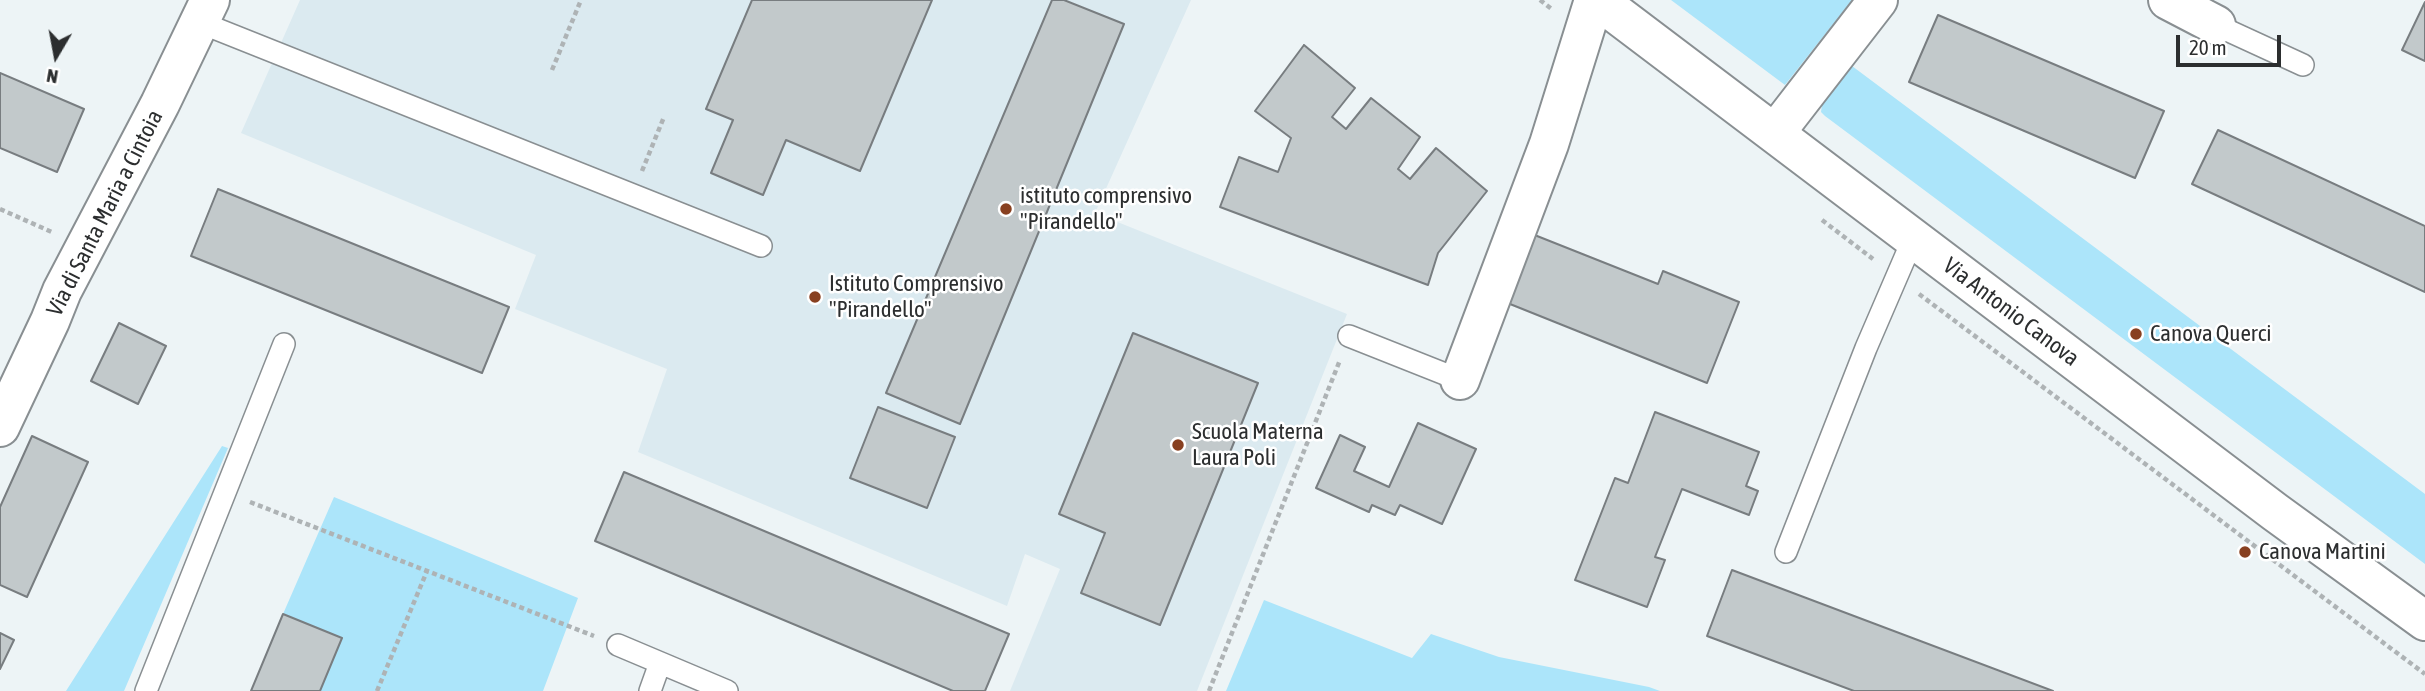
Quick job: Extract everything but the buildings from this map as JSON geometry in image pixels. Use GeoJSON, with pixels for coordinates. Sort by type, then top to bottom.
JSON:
{"type":"FeatureCollection","features":[{"type":"Feature","properties":{"kind":"street","name":"Via Antonio Canova"},"geometry":{"type":"LineString","coordinates":[[1460,380],[1549,144],[1596,0],[1775,132],[2274,512],[2425,621]]}},
{"type":"Feature","properties":{"kind":"street"},"geometry":{"type":"LineString","coordinates":[[1775,132],[1878,0]]}},
{"type":"Feature","properties":{"kind":"street"},"geometry":{"type":"LineString","coordinates":[[2168,0],[2216,24]]}},
{"type":"Feature","properties":{"kind":"street","name":"Via di Santa Maria a Cintoia"},"geometry":{"type":"LineString","coordinates":[[0,427],[51,321],[62,291],[205,11]]}},
{"type":"Feature","properties":{"kind":"lane"},"geometry":{"type":"LineString","coordinates":[[205,11],[761,246]]}},
{"type":"Feature","properties":{"kind":"lane"},"geometry":{"type":"LineString","coordinates":[[2216,24],[2304,65]]}},
{"type":"Feature","properties":{"kind":"lane"},"geometry":{"type":"LineString","coordinates":[[1786,552],[1866,348],[1913,239]]}},
{"type":"Feature","properties":{"kind":"lane"},"geometry":{"type":"LineString","coordinates":[[1349,336],[1460,380]]}},
{"type":"Feature","properties":{"kind":"lane"},"geometry":{"type":"LineString","coordinates":[[146,691],[284,344]]}},
{"type":"Feature","properties":{"kind":"lane"},"geometry":{"type":"LineString","coordinates":[[618,645],[727,691]]}},
{"type":"Feature","properties":{"kind":"lane"},"geometry":{"type":"LineString","coordinates":[[650,691],[660,663]]}},
{"type":"Feature","properties":{"kind":"path"},"geometry":{"type":"LineString","coordinates":[[552,70],[580,0]]}},
{"type":"Feature","properties":{"kind":"path"},"geometry":{"type":"LineString","coordinates":[[641,173],[664,117]]}},
{"type":"Feature","properties":{"kind":"path"},"geometry":{"type":"LineString","coordinates":[[0,209],[55,233]]}},
{"type":"Feature","properties":{"kind":"path"},"geometry":{"type":"LineString","coordinates":[[1209,691],[1349,336]]}},
{"type":"Feature","properties":{"kind":"path"},"geometry":{"type":"LineString","coordinates":[[225,493],[618,645]]}},
{"type":"Feature","properties":{"kind":"path"},"geometry":{"type":"LineString","coordinates":[[377,691],[427,571]]}},
{"type":"Feature","properties":{"kind":"shaded area","name":"Istituto Comprensivo \"Pirandello\""},"geometry":{"type":"Polygon","coordinates":[[[300,0],[1191,0],[1095,213],[1347,314],[1197,691],[1010,691],[1060,569],[1025,554],[1007,606],[638,452],[667,369],[515,309],[536,255],[241,133],[300,0]]]}},
{"type":"Feature","properties":{"kind":"shaded area"},"geometry":{"type":"Polygon","coordinates":[[[1671,0],[1852,0],[1785,85],[1671,0]]]}},
{"type":"Feature","properties":{"kind":"shaded area"},"geometry":{"type":"Polygon","coordinates":[[[1852,66],[2425,494],[2425,564],[1825,116],[1821,112],[1822,105],[1852,66]]]}},
{"type":"Feature","properties":{"kind":"shaded area"},"geometry":{"type":"Polygon","coordinates":[[[222,446],[228,448],[124,691],[66,691],[222,446]]]}},
{"type":"Feature","properties":{"kind":"shaded area"},"geometry":{"type":"Polygon","coordinates":[[[334,497],[578,598],[543,691],[320,691],[341,638],[283,614],[334,497]]]}},
{"type":"Feature","properties":{"kind":"shaded area"},"geometry":{"type":"Polygon","coordinates":[[[1264,600],[1412,658],[1431,634],[1499,657],[1660,691],[1226,691],[1264,600]]]}},
{"type":"Feature","properties":{"kind":"place","name":"istituto comprensivo \"Pirandello\""},"geometry":{"type":"Point","coordinates":[1006,209]}},
{"type":"Feature","properties":{"kind":"place","name":"Istituto Comprensivo \"Pirandello\""},"geometry":{"type":"Point","coordinates":[815,297]}},
{"type":"Feature","properties":{"kind":"place","name":"Canova Querci"},"geometry":{"type":"Point","coordinates":[2136,334]}},
{"type":"Feature","properties":{"kind":"place","name":"Scuola Materna Laura Poli"},"geometry":{"type":"Point","coordinates":[1178,445]}},
{"type":"Feature","properties":{"kind":"place","name":"Canova Martini"},"geometry":{"type":"Point","coordinates":[2245,552]}}]}
